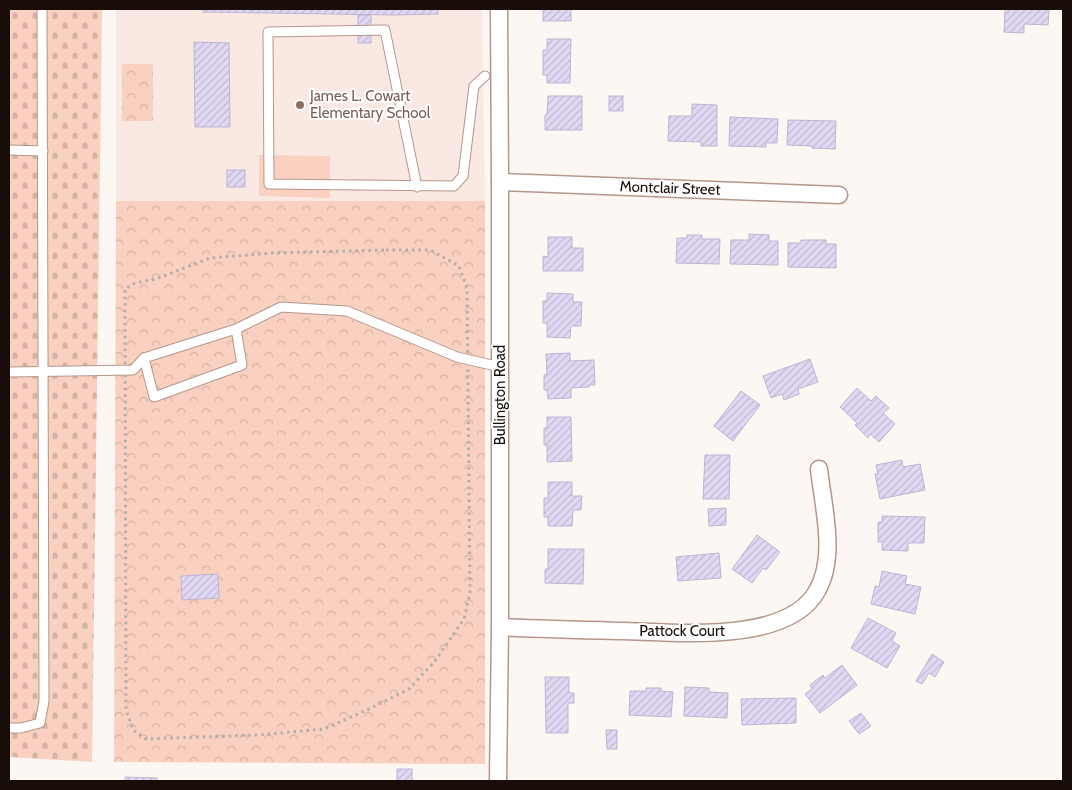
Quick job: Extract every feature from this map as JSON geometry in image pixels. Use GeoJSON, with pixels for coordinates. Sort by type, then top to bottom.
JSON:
{"type":"FeatureCollection","features":[{"type":"Feature","properties":{"kind":"street","name":"Bullington Road"},"geometry":{"type":"LineString","coordinates":[[498,781],[500,628],[499,9]]}},
{"type":"Feature","properties":{"kind":"street","name":"Montclair Street"},"geometry":{"type":"LineString","coordinates":[[500,182],[839,195]]}},
{"type":"Feature","properties":{"kind":"street","name":"Pattock Court"},"geometry":{"type":"LineString","coordinates":[[500,628],[716,633],[759,627],[781,621],[801,610],[817,593],[825,572],[828,549],[818,469]]}},
{"type":"Feature","properties":{"kind":"lane"},"geometry":{"type":"LineString","coordinates":[[9,728],[21,728],[40,723],[44,700],[42,9]]}},
{"type":"Feature","properties":{"kind":"lane"},"geometry":{"type":"LineString","coordinates":[[417,186],[385,30],[268,32],[269,184],[417,186],[454,186],[463,176],[474,86],[485,76]]}},
{"type":"Feature","properties":{"kind":"lane"},"geometry":{"type":"LineString","coordinates":[[9,150],[43,151]]}},
{"type":"Feature","properties":{"kind":"lane"},"geometry":{"type":"LineString","coordinates":[[9,372],[132,370],[144,358],[236,329],[281,307],[347,311],[457,357],[500,367]]}},
{"type":"Feature","properties":{"kind":"lane"},"geometry":{"type":"LineString","coordinates":[[144,358],[154,397],[242,365],[236,329]]}},
{"type":"Feature","properties":{"kind":"path"},"geometry":{"type":"LineString","coordinates":[[430,250],[459,266],[467,288],[470,593],[464,618],[435,661],[409,688],[324,729],[257,735],[146,739],[132,730],[126,710],[125,371],[125,289],[135,283],[156,279],[210,258],[273,253],[430,250]]}},
{"type":"Feature","properties":{"kind":"shaded area","name":"James L. Cowart Elementary School"},"geometry":{"type":"Polygon","coordinates":[[[116,9],[482,9],[485,201],[116,201],[116,9]]]}},
{"type":"Feature","properties":{"kind":"green space"},"geometry":{"type":"Polygon","coordinates":[[[9,9],[102,9],[92,762],[9,757],[9,9]]]}},
{"type":"Feature","properties":{"kind":"green space"},"geometry":{"type":"Polygon","coordinates":[[[122,64],[153,64],[153,121],[122,121],[122,64]]]}},
{"type":"Feature","properties":{"kind":"green space"},"geometry":{"type":"Polygon","coordinates":[[[259,155],[330,156],[330,198],[259,196],[259,155]]]}},
{"type":"Feature","properties":{"kind":"green space"},"geometry":{"type":"Polygon","coordinates":[[[116,201],[485,201],[485,764],[114,762],[116,201]]]}},
{"type":"Feature","properties":{"kind":"building"},"geometry":{"type":"Polygon","coordinates":[[[203,9],[438,9],[438,14],[203,12],[203,9]]]}},
{"type":"Feature","properties":{"kind":"building"},"geometry":{"type":"Polygon","coordinates":[[[543,9],[571,9],[571,21],[543,21],[543,9]]]}},
{"type":"Feature","properties":{"kind":"building"},"geometry":{"type":"Polygon","coordinates":[[[1005,9],[1049,9],[1048,25],[1024,24],[1024,33],[1004,32],[1005,9]]]}},
{"type":"Feature","properties":{"kind":"building"},"geometry":{"type":"Polygon","coordinates":[[[358,15],[371,15],[371,43],[358,43],[358,15]]]}},
{"type":"Feature","properties":{"kind":"building"},"geometry":{"type":"Polygon","coordinates":[[[547,39],[571,39],[570,83],[547,83],[547,75],[543,75],[543,50],[547,50],[547,39]]]}},
{"type":"Feature","properties":{"kind":"building"},"geometry":{"type":"Polygon","coordinates":[[[194,42],[229,43],[230,127],[195,127],[194,42]]]}},
{"type":"Feature","properties":{"kind":"building"},"geometry":{"type":"Polygon","coordinates":[[[548,96],[582,96],[582,130],[545,130],[548,96]]]}},
{"type":"Feature","properties":{"kind":"building"},"geometry":{"type":"Polygon","coordinates":[[[609,96],[623,96],[623,111],[609,111],[609,96]]]}},
{"type":"Feature","properties":{"kind":"building"},"geometry":{"type":"Polygon","coordinates":[[[692,104],[717,105],[717,146],[701,146],[701,142],[668,141],[669,116],[692,116],[692,104]]]}},
{"type":"Feature","properties":{"kind":"building"},"geometry":{"type":"Polygon","coordinates":[[[730,117],[778,119],[777,143],[766,143],[766,147],[729,146],[730,117]]]}},
{"type":"Feature","properties":{"kind":"building"},"geometry":{"type":"Polygon","coordinates":[[[788,120],[836,121],[835,149],[787,145],[788,120]]]}},
{"type":"Feature","properties":{"kind":"building"},"geometry":{"type":"Polygon","coordinates":[[[227,170],[245,170],[245,187],[227,187],[227,170]]]}},
{"type":"Feature","properties":{"kind":"building"},"geometry":{"type":"Polygon","coordinates":[[[749,234],[769,235],[769,241],[778,241],[778,265],[730,264],[731,240],[749,240],[749,234]]]}},
{"type":"Feature","properties":{"kind":"building"},"geometry":{"type":"Polygon","coordinates":[[[687,235],[702,235],[702,239],[720,239],[719,264],[676,263],[677,238],[687,238],[687,235]]]}},
{"type":"Feature","properties":{"kind":"building"},"geometry":{"type":"Polygon","coordinates":[[[548,237],[572,237],[572,248],[583,248],[583,271],[543,271],[543,256],[548,257],[548,237]]]}},
{"type":"Feature","properties":{"kind":"building"},"geometry":{"type":"Polygon","coordinates":[[[801,240],[826,240],[826,244],[836,244],[836,268],[788,267],[788,243],[801,243],[801,240]]]}},
{"type":"Feature","properties":{"kind":"building"},"geometry":{"type":"Polygon","coordinates":[[[547,293],[573,294],[573,302],[582,302],[581,326],[571,326],[570,338],[547,337],[547,323],[543,323],[543,301],[547,301],[547,293]]]}},
{"type":"Feature","properties":{"kind":"building"},"geometry":{"type":"Polygon","coordinates":[[[570,353],[570,361],[594,360],[595,385],[571,388],[571,398],[548,399],[547,390],[544,390],[544,375],[547,374],[546,354],[570,353]]]}},
{"type":"Feature","properties":{"kind":"building"},"geometry":{"type":"Polygon","coordinates":[[[810,359],[818,382],[798,389],[799,394],[784,400],[782,394],[771,398],[763,376],[810,359]]]}},
{"type":"Feature","properties":{"kind":"building"},"geometry":{"type":"Polygon","coordinates":[[[857,388],[871,401],[876,396],[889,408],[883,413],[895,424],[879,442],[870,434],[868,438],[855,425],[857,423],[840,407],[857,388]]]}},
{"type":"Feature","properties":{"kind":"building"},"geometry":{"type":"Polygon","coordinates":[[[741,391],[760,405],[733,441],[714,426],[741,391]]]}},
{"type":"Feature","properties":{"kind":"building"},"geometry":{"type":"Polygon","coordinates":[[[547,417],[571,417],[572,461],[547,462],[544,428],[547,428],[547,417]]]}},
{"type":"Feature","properties":{"kind":"building"},"geometry":{"type":"Polygon","coordinates":[[[705,455],[730,455],[729,499],[703,499],[705,455]]]}},
{"type":"Feature","properties":{"kind":"building"},"geometry":{"type":"Polygon","coordinates":[[[902,460],[903,467],[920,464],[925,490],[880,499],[875,474],[878,474],[876,465],[902,460]]]}},
{"type":"Feature","properties":{"kind":"building"},"geometry":{"type":"Polygon","coordinates":[[[548,482],[572,482],[572,496],[582,496],[581,510],[573,510],[572,526],[548,526],[548,517],[544,517],[544,498],[548,498],[548,482]]]}},
{"type":"Feature","properties":{"kind":"building"},"geometry":{"type":"Polygon","coordinates":[[[726,508],[726,525],[709,526],[708,509],[726,508]]]}},
{"type":"Feature","properties":{"kind":"building"},"geometry":{"type":"Polygon","coordinates":[[[882,516],[925,517],[924,543],[908,543],[908,551],[882,550],[882,542],[878,542],[878,522],[882,522],[882,516]]]}},
{"type":"Feature","properties":{"kind":"building"},"geometry":{"type":"Polygon","coordinates":[[[757,535],[780,552],[766,570],[763,568],[752,583],[732,569],[757,535]]]}},
{"type":"Feature","properties":{"kind":"building"},"geometry":{"type":"Polygon","coordinates":[[[548,549],[584,549],[583,584],[545,583],[545,569],[548,569],[548,549]]]}},
{"type":"Feature","properties":{"kind":"building"},"geometry":{"type":"Polygon","coordinates":[[[719,553],[721,578],[678,581],[676,557],[719,553]]]}},
{"type":"Feature","properties":{"kind":"building"},"geometry":{"type":"Polygon","coordinates":[[[882,571],[907,576],[905,584],[921,587],[915,614],[871,604],[875,586],[879,587],[882,571]]]}},
{"type":"Feature","properties":{"kind":"building"},"geometry":{"type":"Polygon","coordinates":[[[218,574],[219,598],[182,600],[181,576],[218,574]]]}},
{"type":"Feature","properties":{"kind":"building"},"geometry":{"type":"Polygon","coordinates":[[[868,618],[896,633],[892,641],[900,646],[887,668],[851,648],[868,618]]]}},
{"type":"Feature","properties":{"kind":"building"},"geometry":{"type":"Polygon","coordinates":[[[932,654],[944,662],[935,677],[929,673],[922,684],[916,681],[932,654]]]}},
{"type":"Feature","properties":{"kind":"building"},"geometry":{"type":"Polygon","coordinates":[[[842,665],[857,685],[820,713],[805,694],[812,689],[810,685],[823,675],[825,678],[842,665]]]}},
{"type":"Feature","properties":{"kind":"building"},"geometry":{"type":"Polygon","coordinates":[[[545,677],[569,677],[569,693],[574,693],[574,703],[568,703],[568,733],[546,733],[545,677]]]}},
{"type":"Feature","properties":{"kind":"building"},"geometry":{"type":"Polygon","coordinates":[[[685,687],[709,688],[709,692],[728,693],[727,718],[684,716],[685,687]]]}},
{"type":"Feature","properties":{"kind":"building"},"geometry":{"type":"Polygon","coordinates":[[[646,688],[661,688],[661,691],[673,692],[671,717],[629,715],[630,691],[646,691],[646,688]]]}},
{"type":"Feature","properties":{"kind":"building"},"geometry":{"type":"Polygon","coordinates":[[[796,698],[796,723],[742,725],[741,699],[796,698]]]}},
{"type":"Feature","properties":{"kind":"building"},"geometry":{"type":"Polygon","coordinates":[[[861,713],[871,726],[859,734],[849,721],[861,713]]]}},
{"type":"Feature","properties":{"kind":"building"},"geometry":{"type":"Polygon","coordinates":[[[606,730],[617,730],[617,749],[607,749],[606,730]]]}},
{"type":"Feature","properties":{"kind":"building"},"geometry":{"type":"Polygon","coordinates":[[[397,769],[412,769],[412,781],[397,781],[397,769]]]}},
{"type":"Feature","properties":{"kind":"building"},"geometry":{"type":"Polygon","coordinates":[[[125,777],[157,778],[157,781],[125,781],[125,777]]]}},
{"type":"Feature","properties":{"kind":"place","name":"James L. Cowart Elementary School"},"geometry":{"type":"Point","coordinates":[300,105]}}]}
